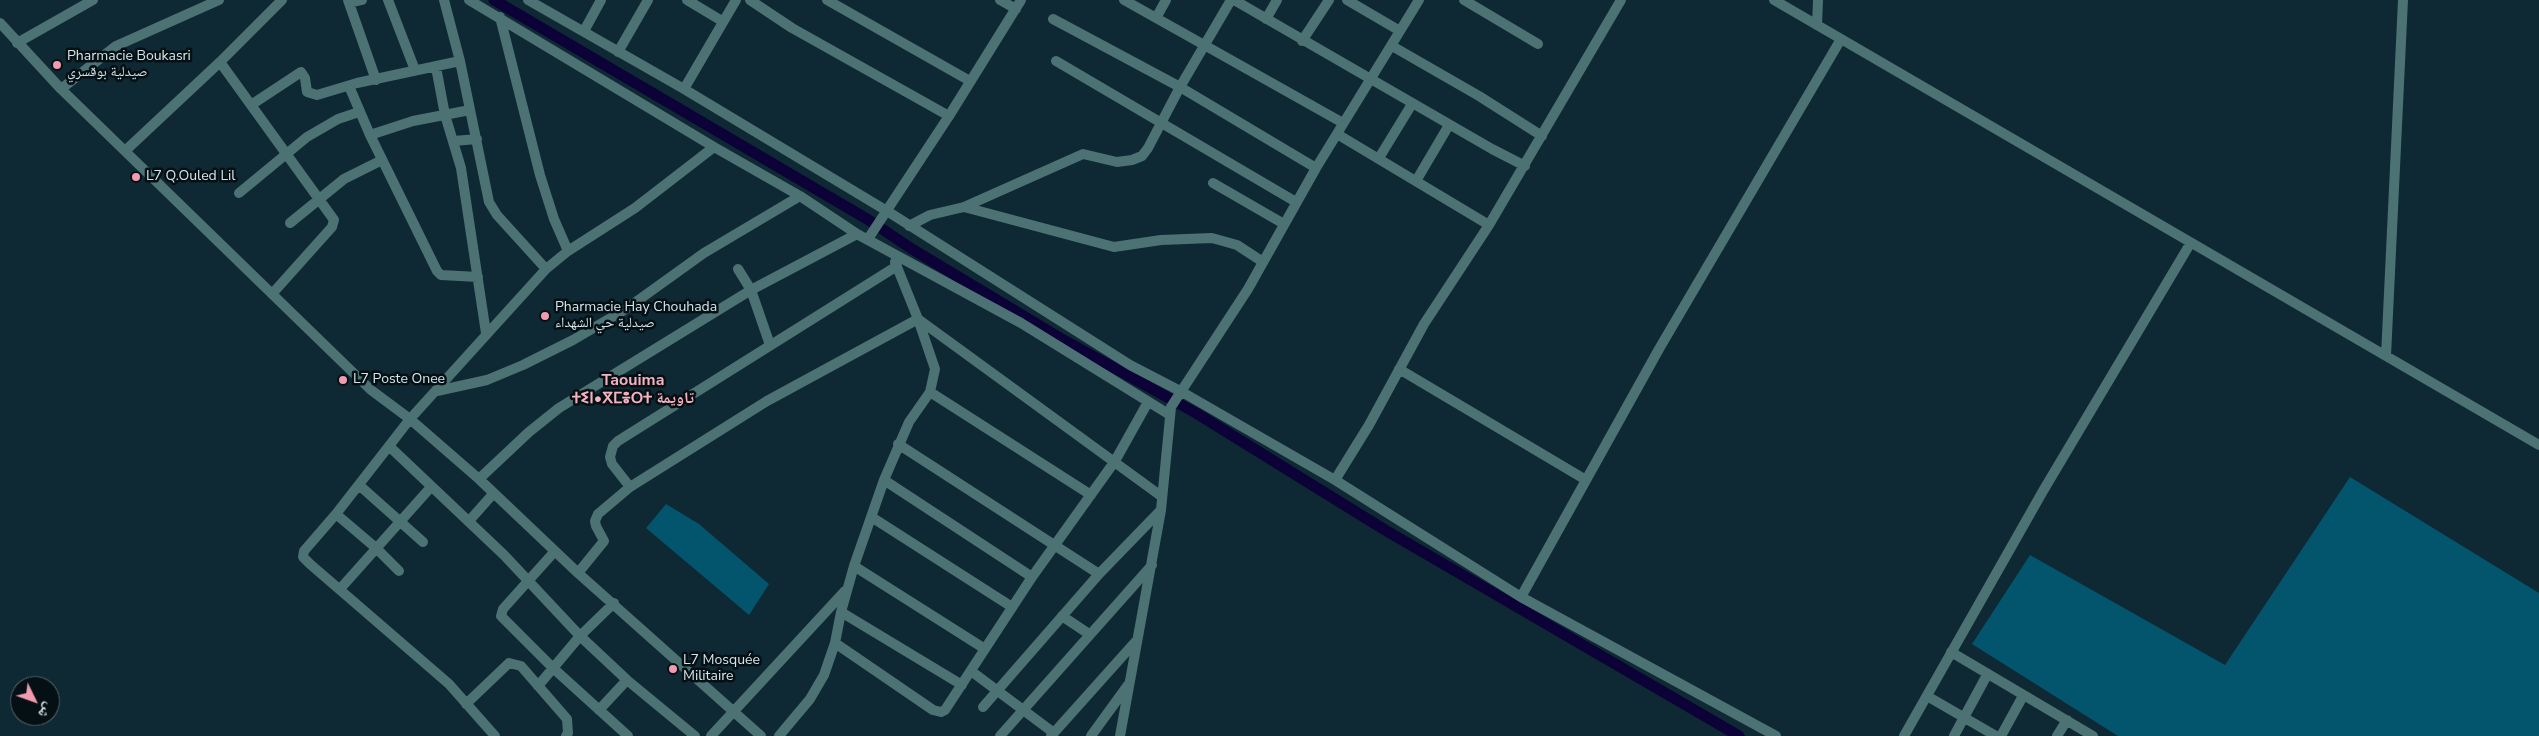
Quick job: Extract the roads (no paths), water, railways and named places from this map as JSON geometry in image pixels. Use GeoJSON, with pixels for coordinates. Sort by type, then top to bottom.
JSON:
{"type":"FeatureCollection","features":[{"type":"Feature","properties":{"kind":"street"},"geometry":{"type":"LineString","coordinates":[[17,43],[93,0]]}},
{"type":"Feature","properties":{"kind":"street"},"geometry":{"type":"LineString","coordinates":[[61,89],[116,46],[219,0]]}},
{"type":"Feature","properties":{"kind":"street"},"geometry":{"type":"LineString","coordinates":[[125,151],[220,62],[282,0]]}},
{"type":"Feature","properties":{"kind":"street"},"geometry":{"type":"LineString","coordinates":[[362,0],[348,2],[376,80]]}},
{"type":"Feature","properties":{"kind":"street"},"geometry":{"type":"LineString","coordinates":[[388,0],[415,70]]}},
{"type":"Feature","properties":{"kind":"street"},"geometry":{"type":"LineString","coordinates":[[444,0],[460,61],[489,202],[497,215],[546,269]]}},
{"type":"Feature","properties":{"kind":"street"},"geometry":{"type":"LineString","coordinates":[[469,0],[714,147],[800,196],[857,234],[870,235],[892,254],[1021,323],[1148,402],[1171,411]]}},
{"type":"Feature","properties":{"kind":"street"},"geometry":{"type":"LineString","coordinates":[[528,0],[684,89],[887,211],[1130,365],[1335,480],[1521,597],[1776,736]]}},
{"type":"Feature","properties":{"kind":"street"},"geometry":{"type":"LineString","coordinates":[[584,31],[601,0]]}},
{"type":"Feature","properties":{"kind":"street"},"geometry":{"type":"LineString","coordinates":[[618,52],[648,0]]}},
{"type":"Feature","properties":{"kind":"street"},"geometry":{"type":"LineString","coordinates":[[687,0],[722,21]]}},
{"type":"Feature","properties":{"kind":"street"},"geometry":{"type":"LineString","coordinates":[[684,89],[736,0]]}},
{"type":"Feature","properties":{"kind":"street"},"geometry":{"type":"LineString","coordinates":[[750,0],[792,28],[949,116]]}},
{"type":"Feature","properties":{"kind":"street"},"geometry":{"type":"LineString","coordinates":[[827,0],[970,81]]}},
{"type":"Feature","properties":{"kind":"street"},"geometry":{"type":"LineString","coordinates":[[870,235],[949,116],[1019,4],[1000,0]]}},
{"type":"Feature","properties":{"kind":"street"},"geometry":{"type":"LineString","coordinates":[[1124,0],[1343,123]]}},
{"type":"Feature","properties":{"kind":"street"},"geometry":{"type":"LineString","coordinates":[[1156,18],[1166,0]]}},
{"type":"Feature","properties":{"kind":"street"},"geometry":{"type":"LineString","coordinates":[[909,226],[930,215],[964,206],[1083,154],[1117,162],[1132,160],[1142,156],[1162,124],[1180,87],[1233,0],[1412,104],[1525,166]]}},
{"type":"Feature","properties":{"kind":"street"},"geometry":{"type":"LineString","coordinates":[[1266,19],[1277,0]]}},
{"type":"Feature","properties":{"kind":"street"},"geometry":{"type":"LineString","coordinates":[[1302,40],[1328,0]]}},
{"type":"Feature","properties":{"kind":"street"},"geometry":{"type":"LineString","coordinates":[[1347,0],[1400,31]]}},
{"type":"Feature","properties":{"kind":"street"},"geometry":{"type":"LineString","coordinates":[[1120,736],[1161,510],[1171,411],[1263,262],[1316,168],[1419,0]]}},
{"type":"Feature","properties":{"kind":"street"},"geometry":{"type":"LineString","coordinates":[[1464,0],[1538,44]]}},
{"type":"Feature","properties":{"kind":"street"},"geometry":{"type":"LineString","coordinates":[[1335,480],[1369,425],[1424,324],[1525,166],[1621,0]]}},
{"type":"Feature","properties":{"kind":"street"},"geometry":{"type":"LineString","coordinates":[[1774,0],[2190,244],[2539,445]]}},
{"type":"Feature","properties":{"kind":"street"},"geometry":{"type":"LineString","coordinates":[[1817,25],[1818,0]]}},
{"type":"Feature","properties":{"kind":"street"},"geometry":{"type":"LineString","coordinates":[[2386,356],[2403,0]]}},
{"type":"Feature","properties":{"kind":"street"},"geometry":{"type":"LineString","coordinates":[[500,18],[540,176],[554,219],[568,251]]}},
{"type":"Feature","properties":{"kind":"street"},"geometry":{"type":"LineString","coordinates":[[1053,20],[1180,87],[1316,168]]}},
{"type":"Feature","properties":{"kind":"street"},"geometry":{"type":"LineString","coordinates":[[0,24],[61,89],[371,390],[410,419],[479,479],[578,573],[614,603],[761,736]]}},
{"type":"Feature","properties":{"kind":"street"},"geometry":{"type":"LineString","coordinates":[[1521,597],[1659,349],[1841,39]]}},
{"type":"Feature","properties":{"kind":"street"},"geometry":{"type":"LineString","coordinates":[[1392,46],[1479,96],[1542,136]]}},
{"type":"Feature","properties":{"kind":"street"},"geometry":{"type":"LineString","coordinates":[[1056,60],[1296,202]]}},
{"type":"Feature","properties":{"kind":"street"},"geometry":{"type":"LineString","coordinates":[[251,105],[301,72],[304,75],[307,92],[312,95],[460,61]]}},
{"type":"Feature","properties":{"kind":"street"},"geometry":{"type":"LineString","coordinates":[[220,62],[284,153],[332,216],[334,223],[272,294]]}},
{"type":"Feature","properties":{"kind":"street"},"geometry":{"type":"LineString","coordinates":[[436,67],[445,115],[461,168],[486,333]]}},
{"type":"Feature","properties":{"kind":"street"},"geometry":{"type":"LineString","coordinates":[[349,86],[359,112],[437,271],[441,275],[478,277]]}},
{"type":"Feature","properties":{"kind":"street"},"geometry":{"type":"LineString","coordinates":[[1379,158],[1412,104]]}},
{"type":"Feature","properties":{"kind":"street"},"geometry":{"type":"LineString","coordinates":[[370,135],[413,121],[470,110]]}},
{"type":"Feature","properties":{"kind":"street"},"geometry":{"type":"LineString","coordinates":[[239,192],[284,153],[322,127],[359,112]]}},
{"type":"Feature","properties":{"kind":"street"},"geometry":{"type":"LineString","coordinates":[[1416,181],[1449,125]]}},
{"type":"Feature","properties":{"kind":"street"},"geometry":{"type":"LineString","coordinates":[[1337,134],[1489,225]]}},
{"type":"Feature","properties":{"kind":"street"},"geometry":{"type":"LineString","coordinates":[[454,141],[477,139]]}},
{"type":"Feature","properties":{"kind":"street"},"geometry":{"type":"LineString","coordinates":[[495,736],[450,684],[303,557],[307,545],[336,514],[410,419],[546,269],[568,251],[635,208],[714,147]]}},
{"type":"Feature","properties":{"kind":"street"},"geometry":{"type":"LineString","coordinates":[[290,223],[344,179],[382,160]]}},
{"type":"Feature","properties":{"kind":"street"},"geometry":{"type":"LineString","coordinates":[[1213,183],[1284,224]]}},
{"type":"Feature","properties":{"kind":"street"},"geometry":{"type":"LineString","coordinates":[[437,391],[487,380],[523,365],[573,340],[626,309],[704,253],[800,196]]}},
{"type":"Feature","properties":{"kind":"street"},"geometry":{"type":"LineString","coordinates":[[964,206],[1114,247],[1161,240],[1212,238],[1238,245],[1263,262]]}},
{"type":"Feature","properties":{"kind":"street"},"geometry":{"type":"LineString","coordinates":[[479,479],[529,432],[559,408],[751,290],[857,234]]}},
{"type":"Feature","properties":{"kind":"street"},"geometry":{"type":"LineString","coordinates":[[1906,735],[1951,652],[2190,244]]}},
{"type":"Feature","properties":{"kind":"street"},"geometry":{"type":"LineString","coordinates":[[779,736],[810,699],[824,675],[835,643],[841,612],[854,566],[873,518],[884,480],[909,422],[930,392],[935,369],[918,319],[892,254]]}},
{"type":"Feature","properties":{"kind":"street"},"geometry":{"type":"LineString","coordinates":[[630,487],[612,464],[610,457],[613,446],[618,441],[897,266]]}},
{"type":"Feature","properties":{"kind":"street"},"geometry":{"type":"LineString","coordinates":[[738,269],[751,290],[770,346]]}},
{"type":"Feature","properties":{"kind":"street"},"geometry":{"type":"LineString","coordinates":[[918,319],[1115,460],[1161,496]]}},
{"type":"Feature","properties":{"kind":"street"},"geometry":{"type":"LineString","coordinates":[[578,573],[604,541],[596,526],[595,521],[598,514],[630,487],[760,406],[918,319]]}},
{"type":"Feature","properties":{"kind":"street"},"geometry":{"type":"LineString","coordinates":[[1400,369],[1586,480]]}},
{"type":"Feature","properties":{"kind":"street"},"geometry":{"type":"LineString","coordinates":[[930,392],[1091,495]]}},
{"type":"Feature","properties":{"kind":"street"},"geometry":{"type":"LineString","coordinates":[[835,643],[937,712],[944,710],[1032,577],[1115,460],[1148,402]]}},
{"type":"Feature","properties":{"kind":"street"},"geometry":{"type":"LineString","coordinates":[[898,444],[1099,574]]}},
{"type":"Feature","properties":{"kind":"street"},"geometry":{"type":"LineString","coordinates":[[390,447],[469,521],[580,636],[628,680],[695,736]]}},
{"type":"Feature","properties":{"kind":"street"},"geometry":{"type":"LineString","coordinates":[[884,480],[1032,577]]}},
{"type":"Feature","properties":{"kind":"street"},"geometry":{"type":"LineString","coordinates":[[359,485],[423,542]]}},
{"type":"Feature","properties":{"kind":"street"},"geometry":{"type":"LineString","coordinates":[[340,589],[431,487]]}},
{"type":"Feature","properties":{"kind":"street"},"geometry":{"type":"LineString","coordinates":[[469,521],[493,494]]}},
{"type":"Feature","properties":{"kind":"street"},"geometry":{"type":"LineString","coordinates":[[982,707],[1099,574],[1161,510]]}},
{"type":"Feature","properties":{"kind":"street"},"geometry":{"type":"LineString","coordinates":[[336,514],[376,548],[399,571]]}},
{"type":"Feature","properties":{"kind":"street"},"geometry":{"type":"LineString","coordinates":[[873,518],[1012,607]]}},
{"type":"Feature","properties":{"kind":"street"},"geometry":{"type":"LineString","coordinates":[[555,551],[503,609],[501,616],[553,668],[628,736]]}},
{"type":"Feature","properties":{"kind":"street"},"geometry":{"type":"LineString","coordinates":[[1000,736],[1152,564]]}},
{"type":"Feature","properties":{"kind":"street"},"geometry":{"type":"LineString","coordinates":[[854,566],[985,649]]}},
{"type":"Feature","properties":{"kind":"street"},"geometry":{"type":"LineString","coordinates":[[711,736],[733,710],[848,588]]}},
{"type":"Feature","properties":{"kind":"street"},"geometry":{"type":"LineString","coordinates":[[538,686],[580,636],[614,603]]}},
{"type":"Feature","properties":{"kind":"street"},"geometry":{"type":"LineString","coordinates":[[841,612],[962,685]]}},
{"type":"Feature","properties":{"kind":"street"},"geometry":{"type":"LineString","coordinates":[[1062,616],[1089,634]]}},
{"type":"Feature","properties":{"kind":"street"},"geometry":{"type":"LineString","coordinates":[[971,671],[1053,734],[1138,640]]}},
{"type":"Feature","properties":{"kind":"street"},"geometry":{"type":"LineString","coordinates":[[1951,652],[2022,696],[2093,736]]}},
{"type":"Feature","properties":{"kind":"street"},"geometry":{"type":"LineString","coordinates":[[466,704],[510,663],[521,666],[567,719],[568,735]]}},
{"type":"Feature","properties":{"kind":"street"},"geometry":{"type":"LineString","coordinates":[[1954,736],[1987,675]]}},
{"type":"Feature","properties":{"kind":"street"},"geometry":{"type":"LineString","coordinates":[[599,710],[628,680]]}},
{"type":"Feature","properties":{"kind":"street"},"geometry":{"type":"LineString","coordinates":[[1091,736],[1130,682]]}},
{"type":"Feature","properties":{"kind":"street"},"geometry":{"type":"LineString","coordinates":[[1927,696],[1996,736]]}},
{"type":"Feature","properties":{"kind":"street"},"geometry":{"type":"LineString","coordinates":[[2001,736],[2022,696]]}},
{"type":"Feature","properties":{"kind":"street"},"geometry":{"type":"LineString","coordinates":[[2057,736],[2067,720]]}},
{"type":"Feature","properties":{"kind":"waterway"},"geometry":{"type":"LineString","coordinates":[[494,0],[867,219],[912,249],[1060,338],[1196,413],[1385,530],[1739,736]]}},
{"type":"Feature","properties":{"kind":"place","name":"Pharmacie Boukasri صيدلية بوقسري"},"geometry":{"type":"Point","coordinates":[57,65]}},
{"type":"Feature","properties":{"kind":"place","name":"L7 Q.Ouled Lil"},"geometry":{"type":"Point","coordinates":[136,177]}},
{"type":"Feature","properties":{"kind":"place","name":"Pharmacie Hay Chouhada صيدلية حي الشهداء"},"geometry":{"type":"Point","coordinates":[545,316]}},
{"type":"Feature","properties":{"kind":"place","name":"L7 Poste Onee"},"geometry":{"type":"Point","coordinates":[343,380]}},
{"type":"Feature","properties":{"kind":"place","name":"L7 Mosquée Militaire"},"geometry":{"type":"Point","coordinates":[673,669]}},
{"type":"Feature","properties":{"kind":"district","name":"Taouima ⵜⵉⵏ•ⴳⵎⴻⵔⵜ تاويمة"},"geometry":{"type":"Point","coordinates":[633,390]}}]}
